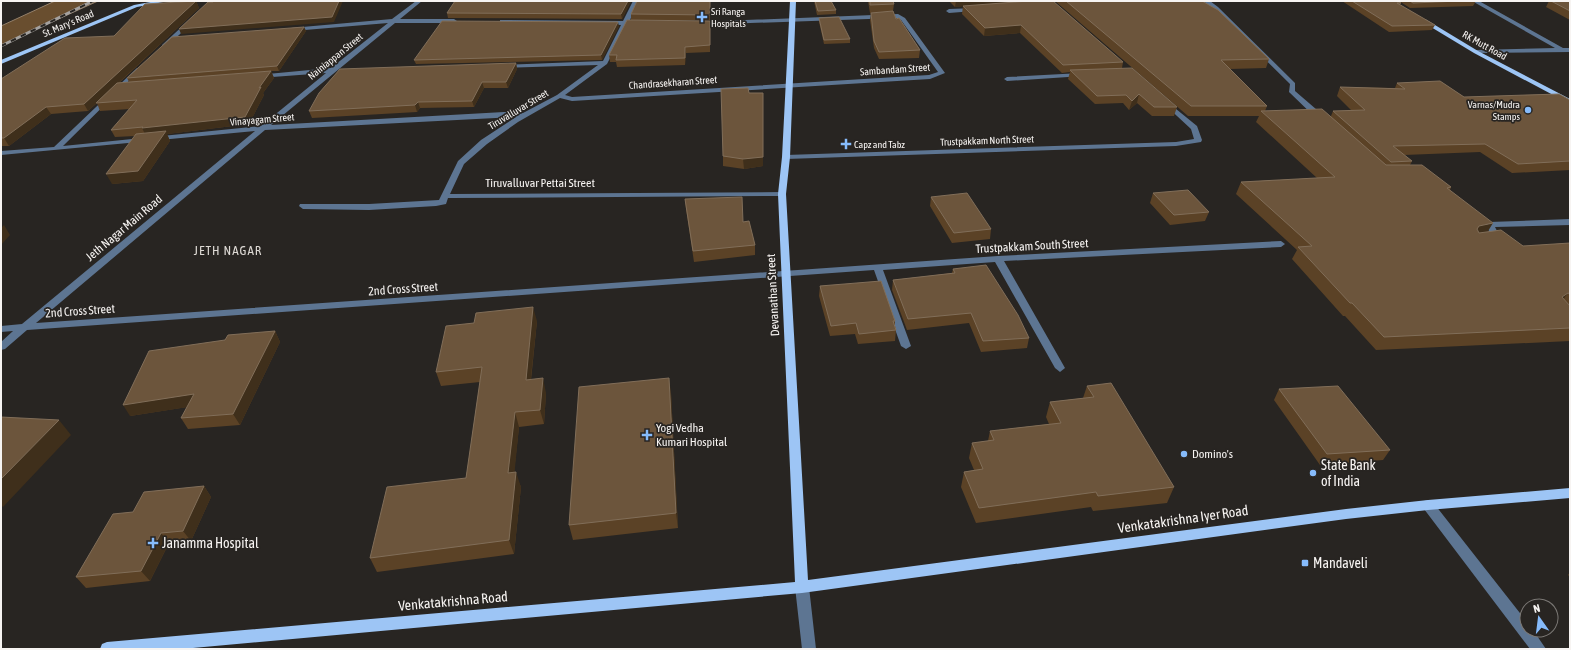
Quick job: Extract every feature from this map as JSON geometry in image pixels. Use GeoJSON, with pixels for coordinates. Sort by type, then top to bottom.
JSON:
{"type":"FeatureCollection","features":[{"type":"Feature","properties":{"kind":"main road","name":"St. Mary's Road"},"geometry":{"type":"LineString","coordinates":[[1,62],[136,6],[166,1]]}},
{"type":"Feature","properties":{"kind":"main road","name":"Devanathan Street"},"geometry":{"type":"LineString","coordinates":[[793,1],[786,157],[782,194],[802,587]]}},
{"type":"Feature","properties":{"kind":"main road","name":"RK Mutt Road"},"geometry":{"type":"LineString","coordinates":[[1418,17],[1476,52],[1570,102]]}},
{"type":"Feature","properties":{"kind":"main road","name":"Venkatakrishna Iyer Road"},"geometry":{"type":"LineString","coordinates":[[802,587],[1273,523],[1428,505],[1570,493]]}},
{"type":"Feature","properties":{"kind":"main road","name":"Venkatakrishna Road"},"geometry":{"type":"LineString","coordinates":[[107,649],[196,644],[802,587]]}},
{"type":"Feature","properties":{"kind":"street","name":"Nainiappan Street"},"geometry":{"type":"LineString","coordinates":[[264,128],[333,70],[420,1]]}},
{"type":"Feature","properties":{"kind":"street"},"geometry":{"type":"LineString","coordinates":[[498,66],[605,63],[636,1]]}},
{"type":"Feature","properties":{"kind":"street"},"geometry":{"type":"LineString","coordinates":[[1206,1],[1216,8],[1293,84],[1291,91],[1326,122]]}},
{"type":"Feature","properties":{"kind":"street"},"geometry":{"type":"LineString","coordinates":[[1475,1],[1562,50]]}},
{"type":"Feature","properties":{"kind":"street"},"geometry":{"type":"LineString","coordinates":[[949,11],[980,9]]}},
{"type":"Feature","properties":{"kind":"street","name":"Sambandam Street"},"geometry":{"type":"LineString","coordinates":[[789,85],[930,77],[942,73],[903,18],[898,16],[791,20]]}},
{"type":"Feature","properties":{"kind":"street"},"geometry":{"type":"LineString","coordinates":[[156,52],[195,17]]}},
{"type":"Feature","properties":{"kind":"street"},"geometry":{"type":"LineString","coordinates":[[688,24],[791,20]]}},
{"type":"Feature","properties":{"kind":"street"},"geometry":{"type":"LineString","coordinates":[[284,29],[395,21],[458,21]]}},
{"type":"Feature","properties":{"kind":"street"},"geometry":{"type":"LineString","coordinates":[[497,21],[648,24]]}},
{"type":"Feature","properties":{"kind":"street"},"geometry":{"type":"LineString","coordinates":[[173,38],[181,37]]}},
{"type":"Feature","properties":{"kind":"street"},"geometry":{"type":"LineString","coordinates":[[1476,52],[1570,50]]}},
{"type":"Feature","properties":{"kind":"street","name":"Tiruvalluvar Street"},"geometry":{"type":"LineString","coordinates":[[445,196],[461,163],[484,142],[525,115],[559,96],[605,63]]}},
{"type":"Feature","properties":{"kind":"street"},"geometry":{"type":"LineString","coordinates":[[56,149],[140,67]]}},
{"type":"Feature","properties":{"kind":"street"},"geometry":{"type":"LineString","coordinates":[[253,76],[348,69]]}},
{"type":"Feature","properties":{"kind":"street"},"geometry":{"type":"LineString","coordinates":[[1007,79],[1092,75]]}},
{"type":"Feature","properties":{"kind":"street","name":"Chandrasekharan Street"},"geometry":{"type":"LineString","coordinates":[[559,96],[572,99],[789,85]]}},
{"type":"Feature","properties":{"kind":"street"},"geometry":{"type":"LineString","coordinates":[[118,87],[134,86]]}},
{"type":"Feature","properties":{"kind":"street","name":"Trustpakkam North Street"},"geometry":{"type":"LineString","coordinates":[[786,157],[1190,143],[1198,140],[1194,128],[1160,98]]}},
{"type":"Feature","properties":{"kind":"street","name":"Vinayagam Street"},"geometry":{"type":"LineString","coordinates":[[1,153],[56,149],[264,128],[504,114],[525,115]]}},
{"type":"Feature","properties":{"kind":"street","name":"Jeth Nagar Main Road"},"geometry":{"type":"LineString","coordinates":[[1,347],[264,128]]}},
{"type":"Feature","properties":{"kind":"street","name":"Tiruvalluvar Pettai Street"},"geometry":{"type":"LineString","coordinates":[[303,206],[369,207],[436,204],[443,202],[445,196],[782,194]]}},
{"type":"Feature","properties":{"kind":"street"},"geometry":{"type":"LineString","coordinates":[[1475,242],[1490,238],[1493,231],[1486,223],[1570,222]]}},
{"type":"Feature","properties":{"kind":"street","name":"Trustpakkam South Street"},"geometry":{"type":"LineString","coordinates":[[785,275],[998,259],[1281,244]]}},
{"type":"Feature","properties":{"kind":"street"},"geometry":{"type":"LineString","coordinates":[[998,259],[1060,368]]}},
{"type":"Feature","properties":{"kind":"street"},"geometry":{"type":"LineString","coordinates":[[878,268],[906,346]]}},
{"type":"Feature","properties":{"kind":"street","name":"2nd Cross Street"},"geometry":{"type":"LineString","coordinates":[[1,329],[785,275]]}},
{"type":"Feature","properties":{"kind":"street"},"geometry":{"type":"LineString","coordinates":[[1428,505],[1539,649]]}},
{"type":"Feature","properties":{"kind":"street"},"geometry":{"type":"LineString","coordinates":[[802,587],[809,649]]}},
{"type":"Feature","properties":{"kind":"shaded area"},"geometry":{"type":"Polygon","coordinates":[[[55,1],[98,1],[1,45],[1,26],[55,1]]]}},
{"type":"Feature","properties":{"kind":"building"},"geometry":{"type":"Polygon","coordinates":[[[196,1],[84,104],[46,107],[4,138],[1,138],[1,79],[65,38],[114,36],[145,4],[196,1]]]}},
{"type":"Feature","properties":{"kind":"building"},"geometry":{"type":"Polygon","coordinates":[[[339,1],[332,17],[179,29],[208,2],[339,1]]]}},
{"type":"Feature","properties":{"kind":"building"},"geometry":{"type":"Polygon","coordinates":[[[455,1],[628,1],[621,14],[447,13],[455,1]]]}},
{"type":"Feature","properties":{"kind":"building"},"geometry":{"type":"Polygon","coordinates":[[[637,1],[710,1],[710,15],[631,14],[637,1]]]}},
{"type":"Feature","properties":{"kind":"building"},"geometry":{"type":"Polygon","coordinates":[[[815,1],[831,1],[836,10],[818,11],[815,1]]]}},
{"type":"Feature","properties":{"kind":"building"},"geometry":{"type":"Polygon","coordinates":[[[870,1],[893,1],[894,4],[870,5],[870,1]]]}},
{"type":"Feature","properties":{"kind":"building"},"geometry":{"type":"Polygon","coordinates":[[[1029,1],[1053,1],[1123,62],[1063,65],[1021,25],[985,28],[963,6],[1029,1]]]}},
{"type":"Feature","properties":{"kind":"building"},"geometry":{"type":"Polygon","coordinates":[[[1066,1],[1202,1],[1218,10],[1269,59],[1221,60],[1267,106],[1191,106],[1066,1]]]}},
{"type":"Feature","properties":{"kind":"building"},"geometry":{"type":"Polygon","coordinates":[[[1352,1],[1397,1],[1401,3],[1397,3],[1435,25],[1392,26],[1352,1]]]}},
{"type":"Feature","properties":{"kind":"building"},"geometry":{"type":"Polygon","coordinates":[[[1410,1],[1459,1],[1413,3],[1410,1]]]}},
{"type":"Feature","properties":{"kind":"building"},"geometry":{"type":"Polygon","coordinates":[[[1551,1],[1570,1],[1570,11],[1551,1]]]}},
{"type":"Feature","properties":{"kind":"building"},"geometry":{"type":"Polygon","coordinates":[[[893,11],[896,19],[899,18],[920,50],[879,52],[874,41],[871,13],[893,11]]]}},
{"type":"Feature","properties":{"kind":"building"},"geometry":{"type":"Polygon","coordinates":[[[839,17],[850,39],[824,40],[819,18],[839,17]]]}},
{"type":"Feature","properties":{"kind":"building"},"geometry":{"type":"Polygon","coordinates":[[[627,20],[710,21],[710,45],[685,47],[685,58],[616,60],[617,55],[609,55],[627,20]]]}},
{"type":"Feature","properties":{"kind":"building"},"geometry":{"type":"Polygon","coordinates":[[[442,21],[618,22],[601,55],[414,60],[442,21]]]}},
{"type":"Feature","properties":{"kind":"building"},"geometry":{"type":"Polygon","coordinates":[[[304,27],[277,66],[127,78],[172,37],[304,27]]]}},
{"type":"Feature","properties":{"kind":"building"},"geometry":{"type":"Polygon","coordinates":[[[516,63],[506,82],[482,82],[472,101],[418,102],[415,105],[309,111],[319,93],[340,69],[516,63]]]}},
{"type":"Feature","properties":{"kind":"building"},"geometry":{"type":"Polygon","coordinates":[[[1132,68],[1177,107],[1154,107],[1139,94],[1132,101],[1126,95],[1097,96],[1070,70],[1132,68]]]}},
{"type":"Feature","properties":{"kind":"building"},"geometry":{"type":"Polygon","coordinates":[[[271,71],[259,88],[261,87],[245,117],[111,130],[137,100],[96,103],[117,83],[271,71]]]}},
{"type":"Feature","properties":{"kind":"building"},"geometry":{"type":"Polygon","coordinates":[[[1440,81],[1464,97],[1559,94],[1570,100],[1570,161],[1518,164],[1485,144],[1393,146],[1412,161],[1391,162],[1333,111],[1365,110],[1340,87],[1405,89],[1397,83],[1440,81]]]}},
{"type":"Feature","properties":{"kind":"building"},"geometry":{"type":"Polygon","coordinates":[[[748,88],[749,93],[763,93],[763,157],[743,159],[723,156],[721,89],[748,88]]]}},
{"type":"Feature","properties":{"kind":"building"},"geometry":{"type":"Polygon","coordinates":[[[1322,109],[1386,165],[1422,165],[1451,187],[1447,188],[1493,223],[1479,226],[1477,229],[1479,233],[1501,230],[1523,246],[1570,243],[1570,294],[1568,293],[1562,297],[1570,306],[1570,328],[1384,337],[1298,247],[1312,246],[1241,182],[1335,177],[1261,111],[1322,109]]]}},
{"type":"Feature","properties":{"kind":"building"},"geometry":{"type":"Polygon","coordinates":[[[166,131],[138,171],[106,174],[136,134],[166,131]]]}},
{"type":"Feature","properties":{"kind":"building"},"geometry":{"type":"Polygon","coordinates":[[[1188,190],[1209,212],[1174,215],[1153,193],[1188,190]]]}},
{"type":"Feature","properties":{"kind":"building"},"geometry":{"type":"Polygon","coordinates":[[[967,193],[991,229],[954,233],[931,197],[967,193]]]}},
{"type":"Feature","properties":{"kind":"building"},"geometry":{"type":"Polygon","coordinates":[[[742,197],[743,222],[749,221],[755,245],[693,251],[685,199],[742,197]]]}},
{"type":"Feature","properties":{"kind":"building"},"geometry":{"type":"Polygon","coordinates":[[[986,265],[1018,315],[1029,338],[983,341],[971,313],[908,319],[893,280],[955,273],[953,269],[986,265]]]}},
{"type":"Feature","properties":{"kind":"building"},"geometry":{"type":"Polygon","coordinates":[[[881,281],[895,321],[893,321],[896,330],[859,334],[856,323],[831,326],[820,286],[881,281]]]}},
{"type":"Feature","properties":{"kind":"building"},"geometry":{"type":"Polygon","coordinates":[[[533,307],[526,380],[543,378],[540,410],[515,412],[508,473],[516,472],[509,540],[370,558],[387,487],[466,478],[482,367],[436,372],[446,326],[474,323],[476,313],[533,307]]]}},
{"type":"Feature","properties":{"kind":"building"},"geometry":{"type":"Polygon","coordinates":[[[275,331],[233,414],[181,418],[194,394],[123,405],[149,351],[225,340],[228,335],[275,331]]]}},
{"type":"Feature","properties":{"kind":"building"},"geometry":{"type":"Polygon","coordinates":[[[669,378],[676,513],[569,525],[579,387],[669,378]]]}},
{"type":"Feature","properties":{"kind":"building"},"geometry":{"type":"Polygon","coordinates":[[[1111,383],[1174,487],[1098,496],[1096,492],[979,508],[964,472],[983,469],[972,443],[994,440],[990,431],[1061,423],[1050,402],[1094,397],[1087,386],[1111,383]]]}},
{"type":"Feature","properties":{"kind":"building"},"geometry":{"type":"Polygon","coordinates":[[[1338,386],[1390,450],[1327,454],[1279,389],[1338,386]]]}},
{"type":"Feature","properties":{"kind":"building"},"geometry":{"type":"Polygon","coordinates":[[[1,417],[59,420],[1,479],[1,417]]]}},
{"type":"Feature","properties":{"kind":"building"},"geometry":{"type":"Polygon","coordinates":[[[204,486],[183,531],[161,533],[141,571],[76,577],[113,514],[133,512],[144,492],[204,486]]]}},
{"type":"Feature","properties":{"kind":"railway"},"geometry":{"type":"LineString","coordinates":[[1,46],[93,1]]}},
{"type":"Feature","properties":{"kind":"place","name":"Sri Ranga Hospitals"},"geometry":{"type":"Point","coordinates":[702,17]}},
{"type":"Feature","properties":{"kind":"place","name":"Varnas/Mudra Stamps"},"geometry":{"type":"Point","coordinates":[1528,110]}},
{"type":"Feature","properties":{"kind":"place","name":"Capz and Tabz"},"geometry":{"type":"Point","coordinates":[846,144]}},
{"type":"Feature","properties":{"kind":"place","name":"Yogi Vedha Kumari Hospital"},"geometry":{"type":"Point","coordinates":[647,435]}},
{"type":"Feature","properties":{"kind":"place","name":"Domino's"},"geometry":{"type":"Point","coordinates":[1184,454]}},
{"type":"Feature","properties":{"kind":"place","name":"State Bank of India"},"geometry":{"type":"Point","coordinates":[1313,473]}},
{"type":"Feature","properties":{"kind":"place","name":"Janamma Hospital"},"geometry":{"type":"Point","coordinates":[153,543]}},
{"type":"Feature","properties":{"kind":"place","name":"Mandaveli"},"geometry":{"type":"Point","coordinates":[1305,563]}},
{"type":"Feature","properties":{"kind":"district","name":"JETH NAGAR"},"geometry":{"type":"Point","coordinates":[228,250]}}]}
